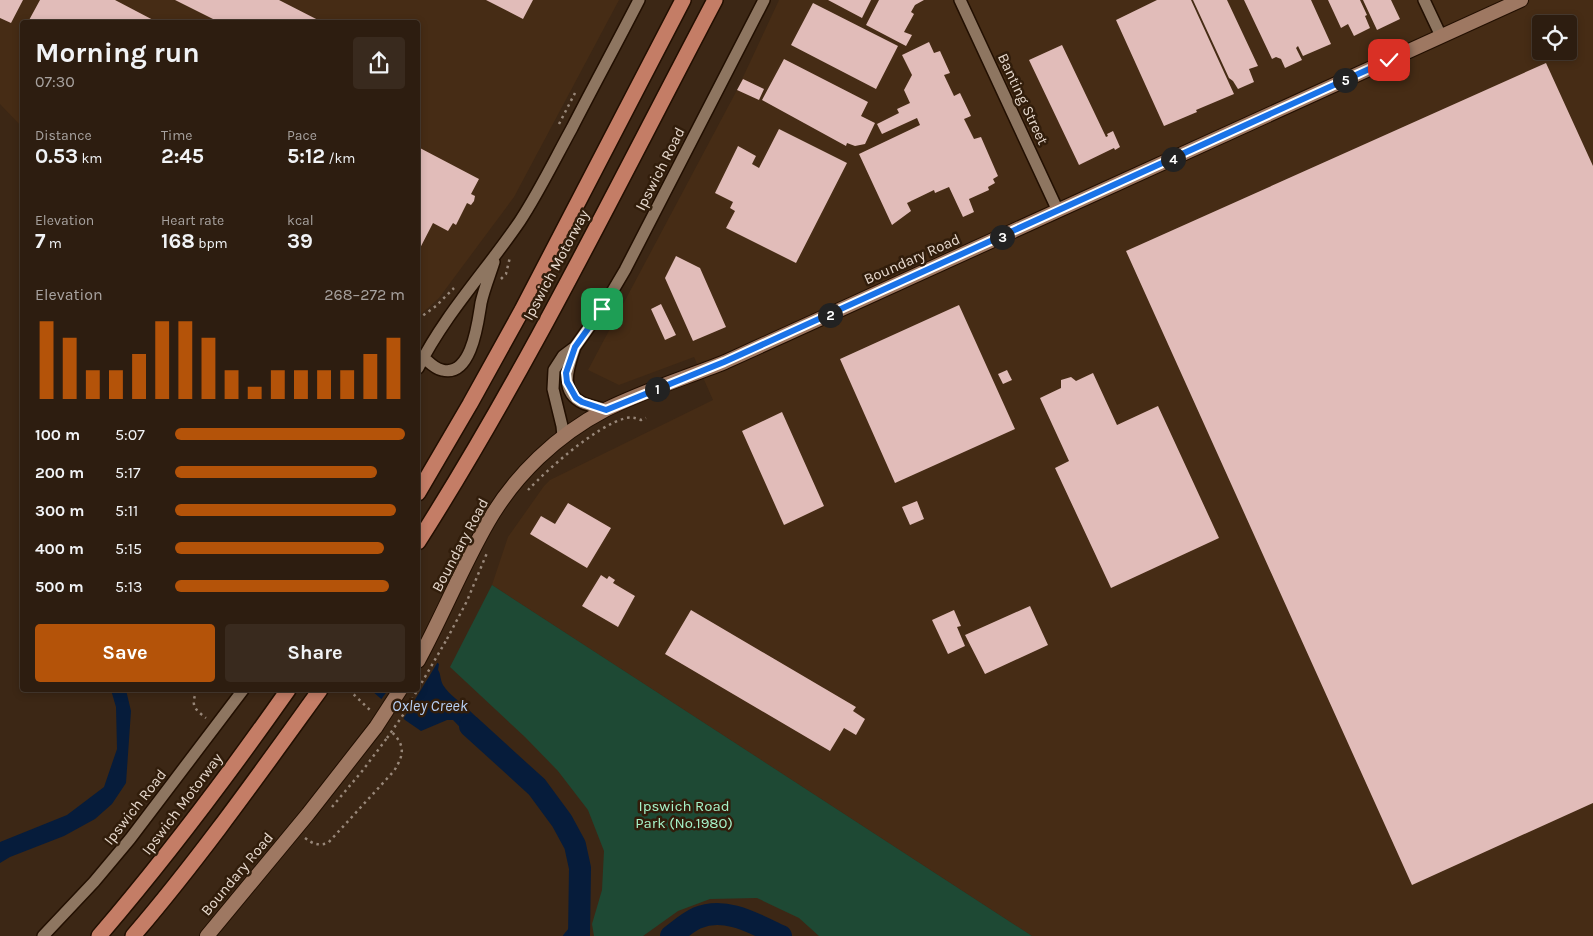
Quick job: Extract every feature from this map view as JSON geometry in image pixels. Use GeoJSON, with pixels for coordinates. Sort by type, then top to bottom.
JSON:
{"type":"FeatureCollection","features":[{"type":"Feature","properties":{"kind":"highway","name":"Ipswich Motorway"},"geometry":{"type":"LineString","coordinates":[[420,490],[522,310],[684,0]]}},
{"type":"Feature","properties":{"kind":"highway","name":"Ipswich Motorway"},"geometry":{"type":"LineString","coordinates":[[420,539],[474,449],[545,324],[715,0]]}},
{"type":"Feature","properties":{"kind":"highway","name":"Ipswich Motorway"},"geometry":{"type":"LineString","coordinates":[[99,936],[123,908],[231,768],[287,692]]}},
{"type":"Feature","properties":{"kind":"highway"},"geometry":{"type":"LineString","coordinates":[[138,931],[263,770],[319,692]]}},
{"type":"Feature","properties":{"kind":"main road","name":"Boundary Road"},"geometry":{"type":"LineString","coordinates":[[420,657],[497,507],[530,466],[563,436],[606,410],[724,362],[1521,0]]}},
{"type":"Feature","properties":{"kind":"main road","name":"Boundary Road"},"geometry":{"type":"LineString","coordinates":[[207,936],[380,724],[399,692]]}},
{"type":"Feature","properties":{"kind":"street"},"geometry":{"type":"LineString","coordinates":[[420,364],[442,324],[521,220],[639,0]]}},
{"type":"Feature","properties":{"kind":"street","name":"Ipswich Road"},"geometry":{"type":"LineString","coordinates":[[563,436],[553,389],[553,378],[558,363],[575,347],[602,309],[625,270],[764,0]]}},
{"type":"Feature","properties":{"kind":"street","name":"Banting Street"},"geometry":{"type":"LineString","coordinates":[[960,0],[1058,211]]}},
{"type":"Feature","properties":{"kind":"street"},"geometry":{"type":"LineString","coordinates":[[1424,0],[1441,36]]}},
{"type":"Feature","properties":{"kind":"street"},"geometry":{"type":"LineString","coordinates":[[423,357],[437,368],[449,371],[459,366],[467,356],[476,336],[484,293],[497,254]]}},
{"type":"Feature","properties":{"kind":"street","name":"Ipswich Road"},"geometry":{"type":"LineString","coordinates":[[575,347],[566,373],[571,391],[582,402],[606,410]]}},
{"type":"Feature","properties":{"kind":"street","name":"Ipswich Road"},"geometry":{"type":"LineString","coordinates":[[44,936],[94,882],[168,790],[242,692]]}},
{"type":"Feature","properties":{"kind":"path"},"geometry":{"type":"LineString","coordinates":[[557,130],[579,87]]}},
{"type":"Feature","properties":{"kind":"path"},"geometry":{"type":"LineString","coordinates":[[420,318],[436,306],[459,283]]}},
{"type":"Feature","properties":{"kind":"path"},"geometry":{"type":"LineString","coordinates":[[525,493],[559,461],[597,433],[626,418],[634,417],[641,420],[646,418]]}},
{"type":"Feature","properties":{"kind":"path"},"geometry":{"type":"LineString","coordinates":[[420,686],[467,601],[491,546]]}},
{"type":"Feature","properties":{"kind":"path"},"geometry":{"type":"LineString","coordinates":[[196,692],[193,701],[196,710],[206,718]]}},
{"type":"Feature","properties":{"kind":"path"},"geometry":{"type":"LineString","coordinates":[[305,838],[313,844],[321,846],[328,843],[394,771],[401,759],[400,742],[380,724],[351,692]]}},
{"type":"Feature","properties":{"kind":"path"},"geometry":{"type":"LineString","coordinates":[[387,738],[416,692]]}},
{"type":"Feature","properties":{"kind":"shaded area"},"geometry":{"type":"Polygon","coordinates":[[[0,0],[619,0],[514,197],[439,298],[420,315],[420,20],[20,20],[20,125],[0,104],[0,0]]]}},
{"type":"Feature","properties":{"kind":"shaded area"},"geometry":{"type":"Polygon","coordinates":[[[779,0],[1593,0],[1593,936],[1032,936],[492,585],[508,537],[550,480],[713,400],[694,357],[619,385],[588,370],[737,90],[779,0]]]}},
{"type":"Feature","properties":{"kind":"green space","name":"Ipswich Road Park (No.1980)"},"geometry":{"type":"Polygon","coordinates":[[[492,585],[1032,936],[819,936],[799,918],[757,898],[710,899],[678,911],[643,936],[594,936],[592,924],[602,890],[604,851],[588,810],[558,771],[525,737],[450,667],[492,585]]]}},
{"type":"Feature","properties":{"kind":"water","name":"Oxley Creek"},"geometry":{"type":"Polygon","coordinates":[[[420,649],[439,664],[438,670],[446,689],[473,713],[497,739],[485,753],[453,720],[447,720],[421,731],[405,720],[373,692],[420,692],[420,649]]]}},
{"type":"Feature","properties":{"kind":"water"},"geometry":{"type":"Polygon","coordinates":[[[112,692],[126,692],[131,711],[126,783],[112,804],[95,819],[64,836],[10,857],[0,863],[0,842],[67,815],[104,787],[117,749],[116,707],[112,692]]]}},
{"type":"Feature","properties":{"kind":"pier"},"geometry":{"type":"Polygon","coordinates":[[[420,646],[439,660],[420,691],[420,646]]]}},
{"type":"Feature","properties":{"kind":"pier"},"geometry":{"type":"Polygon","coordinates":[[[387,692],[420,692],[402,721],[380,701],[387,692]]]}},
{"type":"Feature","properties":{"kind":"building"},"geometry":{"type":"Polygon","coordinates":[[[0,0],[23,0],[11,23],[0,18],[0,0]]]}},
{"type":"Feature","properties":{"kind":"building"},"geometry":{"type":"Polygon","coordinates":[[[40,0],[115,0],[153,20],[29,20],[40,0]]]}},
{"type":"Feature","properties":{"kind":"building"},"geometry":{"type":"Polygon","coordinates":[[[175,0],[279,0],[318,20],[215,20],[175,0]]]}},
{"type":"Feature","properties":{"kind":"building"},"geometry":{"type":"Polygon","coordinates":[[[486,0],[533,0],[523,19],[486,0]]]}},
{"type":"Feature","properties":{"kind":"building"},"geometry":{"type":"Polygon","coordinates":[[[828,0],[871,0],[862,18],[828,0]]]}},
{"type":"Feature","properties":{"kind":"building"},"geometry":{"type":"Polygon","coordinates":[[[879,0],[924,0],[915,5],[911,12],[914,14],[904,32],[912,35],[906,46],[866,25],[879,0]]]}},
{"type":"Feature","properties":{"kind":"building"},"geometry":{"type":"Polygon","coordinates":[[[1157,0],[1191,0],[1234,94],[1164,126],[1116,20],[1157,0]]]}},
{"type":"Feature","properties":{"kind":"building"},"geometry":{"type":"Polygon","coordinates":[[[1193,0],[1227,0],[1258,66],[1249,69],[1254,82],[1238,89],[1229,78],[1193,0]]]}},
{"type":"Feature","properties":{"kind":"building"},"geometry":{"type":"Polygon","coordinates":[[[1244,0],[1311,0],[1331,44],[1303,56],[1298,46],[1296,48],[1302,60],[1285,68],[1281,59],[1276,57],[1272,59],[1244,0]]]}},
{"type":"Feature","properties":{"kind":"building"},"geometry":{"type":"Polygon","coordinates":[[[1328,0],[1360,0],[1367,15],[1365,16],[1370,28],[1354,36],[1348,24],[1341,28],[1328,0]]]}},
{"type":"Feature","properties":{"kind":"building"},"geometry":{"type":"Polygon","coordinates":[[[1363,0],[1391,0],[1400,19],[1377,30],[1363,0]]]}},
{"type":"Feature","properties":{"kind":"building"},"geometry":{"type":"Polygon","coordinates":[[[813,3],[898,46],[876,89],[791,45],[813,3]]]}},
{"type":"Feature","properties":{"kind":"building"},"geometry":{"type":"Polygon","coordinates":[[[929,42],[934,53],[940,51],[950,73],[944,75],[954,96],[960,93],[971,116],[964,119],[974,139],[981,137],[998,176],[993,179],[995,183],[988,187],[989,190],[969,199],[974,212],[963,217],[949,187],[935,193],[934,190],[907,203],[911,211],[892,225],[859,154],[920,125],[917,118],[882,134],[877,124],[899,113],[897,109],[910,103],[904,90],[912,75],[902,55],[929,42]]]}},
{"type":"Feature","properties":{"kind":"building"},"geometry":{"type":"Polygon","coordinates":[[[1062,45],[1106,137],[1108,136],[1107,134],[1113,131],[1120,147],[1079,165],[1029,60],[1062,45]]]}},
{"type":"Feature","properties":{"kind":"building"},"geometry":{"type":"Polygon","coordinates":[[[784,59],[868,102],[861,116],[875,123],[865,144],[855,146],[847,143],[846,146],[762,100],[784,59]]]}},
{"type":"Feature","properties":{"kind":"building"},"geometry":{"type":"Polygon","coordinates":[[[1546,63],[1593,166],[1593,803],[1412,885],[1126,251],[1546,63]]]}},
{"type":"Feature","properties":{"kind":"building"},"geometry":{"type":"Polygon","coordinates":[[[743,79],[764,89],[759,100],[737,90],[743,79]]]}},
{"type":"Feature","properties":{"kind":"building"},"geometry":{"type":"Polygon","coordinates":[[[779,129],[847,163],[796,263],[726,228],[735,211],[730,208],[733,202],[715,193],[738,146],[756,156],[752,164],[759,168],[779,129]]]}},
{"type":"Feature","properties":{"kind":"building"},"geometry":{"type":"Polygon","coordinates":[[[420,148],[479,179],[471,194],[475,196],[474,201],[471,205],[467,203],[456,225],[453,223],[448,231],[433,223],[420,248],[420,148]]]}},
{"type":"Feature","properties":{"kind":"building"},"geometry":{"type":"Polygon","coordinates":[[[676,256],[700,268],[726,327],[693,341],[665,278],[676,256]]]}},
{"type":"Feature","properties":{"kind":"building"},"geometry":{"type":"Polygon","coordinates":[[[661,304],[676,335],[665,340],[651,309],[661,304]]]}},
{"type":"Feature","properties":{"kind":"building"},"geometry":{"type":"Polygon","coordinates":[[[959,305],[1015,429],[895,483],[840,359],[959,305]]]}},
{"type":"Feature","properties":{"kind":"building"},"geometry":{"type":"Polygon","coordinates":[[[1007,370],[1012,380],[1003,384],[998,374],[1007,370]]]}},
{"type":"Feature","properties":{"kind":"building"},"geometry":{"type":"Polygon","coordinates":[[[1093,373],[1117,425],[1158,406],[1219,538],[1111,588],[1055,468],[1069,461],[1040,398],[1061,388],[1061,380],[1071,377],[1076,381],[1093,373]]]}},
{"type":"Feature","properties":{"kind":"building"},"geometry":{"type":"Polygon","coordinates":[[[782,412],[824,506],[784,525],[742,431],[782,412]]]}},
{"type":"Feature","properties":{"kind":"building"},"geometry":{"type":"Polygon","coordinates":[[[917,501],[924,519],[910,525],[902,507],[917,501]]]}},
{"type":"Feature","properties":{"kind":"building"},"geometry":{"type":"Polygon","coordinates":[[[568,503],[611,528],[587,568],[530,534],[541,516],[555,524],[568,503]]]}},
{"type":"Feature","properties":{"kind":"building"},"geometry":{"type":"Polygon","coordinates":[[[601,575],[607,579],[609,576],[615,580],[613,583],[635,596],[618,627],[582,606],[601,575]]]}},
{"type":"Feature","properties":{"kind":"building"},"geometry":{"type":"Polygon","coordinates":[[[1030,606],[1048,645],[985,674],[965,635],[1030,606]]]}},
{"type":"Feature","properties":{"kind":"building"},"geometry":{"type":"Polygon","coordinates":[[[691,610],[856,707],[853,711],[865,719],[856,735],[844,728],[830,751],[665,654],[691,610]]]}},
{"type":"Feature","properties":{"kind":"building"},"geometry":{"type":"Polygon","coordinates":[[[954,610],[961,626],[957,627],[965,646],[948,654],[932,620],[954,610]]]}},
{"type":"Feature","properties":{"kind":"waterway","name":"Oxley Creek"},"geometry":{"type":"LineString","coordinates":[[470,726],[537,787],[562,821],[575,845],[580,868],[579,936]]}},
{"type":"Feature","properties":{"kind":"waterway","name":"Oxley Creek"},"geometry":{"type":"LineString","coordinates":[[671,936],[697,918],[719,914],[740,918],[781,936]]}},
{"type":"Feature","properties":{"kind":"waterway"},"geometry":{"type":"LineString","coordinates":[[565,936],[579,919]]}},
{"type":"Feature","properties":{"kind":"route"},"geometry":{"type":"LineString","coordinates":[[602,309],[575,347],[566,373],[567,382],[576,398],[606,410],[724,362],[1389,60]]}}]}
